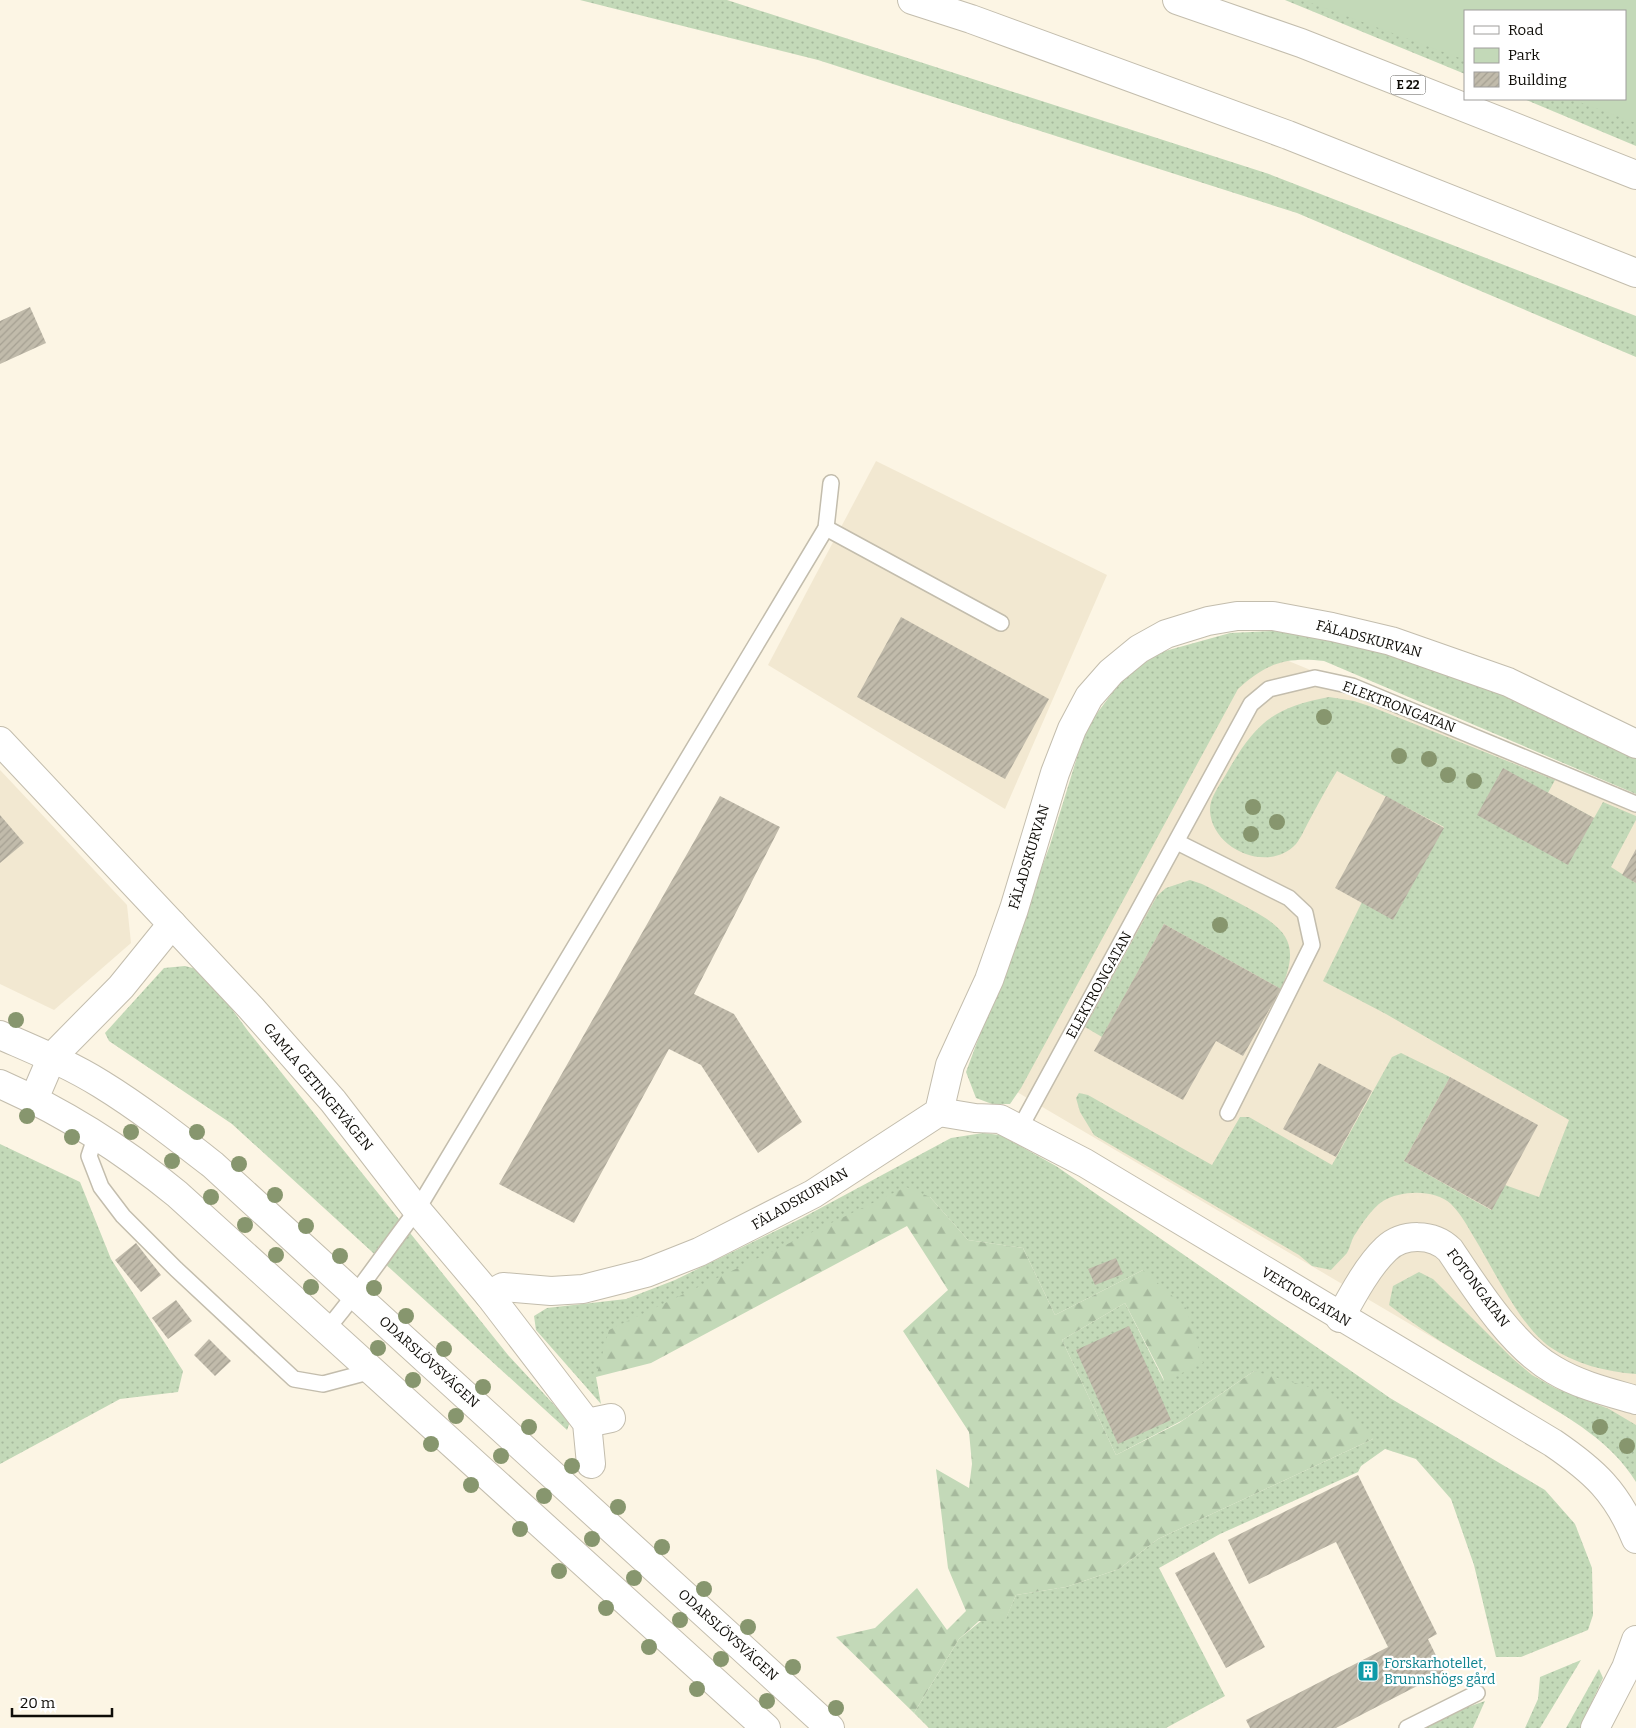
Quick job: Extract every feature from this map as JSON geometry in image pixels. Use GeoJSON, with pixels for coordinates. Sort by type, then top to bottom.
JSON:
{"type":"FeatureCollection","features":[{"type":"Feature","properties":{"kind":"main road"},"geometry":{"type":"LineString","coordinates":[[912,0],[971,19],[1288,134],[1636,273]]}},
{"type":"Feature","properties":{"kind":"main road","name":"E 22"},"geometry":{"type":"LineString","coordinates":[[1177,0],[1301,43],[1636,176]]}},
{"type":"Feature","properties":{"kind":"main road","name":"FÄLADSKURVAN"},"geometry":{"type":"LineString","coordinates":[[489,1295],[503,1287],[551,1291],[583,1290],[646,1273],[700,1252],[812,1194],[939,1112],[950,1065],[989,980],[1014,909],[1055,773],[1072,729],[1089,697],[1111,672],[1139,649],[1166,634],[1237,616],[1273,616],[1332,627],[1391,641],[1508,682],[1636,744]]}},
{"type":"Feature","properties":{"kind":"main road","name":"GAMLA GETINGEVÄGEN"},"geometry":{"type":"LineString","coordinates":[[0,741],[251,1008],[333,1101],[417,1210],[599,1420],[592,1464]]}},
{"type":"Feature","properties":{"kind":"main road"},"geometry":{"type":"LineString","coordinates":[[34,1099],[52,1058],[121,987],[172,924]]}},
{"type":"Feature","properties":{"kind":"main road","name":"ODARSLÖVSVÄGEN"},"geometry":{"type":"LineString","coordinates":[[0,1035],[52,1058],[108,1088],[199,1154],[830,1728]]}},
{"type":"Feature","properties":{"kind":"main road"},"geometry":{"type":"LineString","coordinates":[[0,1084],[34,1099],[131,1156],[177,1194],[766,1728]]}},
{"type":"Feature","properties":{"kind":"main road","name":"VEKTORGATAN"},"geometry":{"type":"LineString","coordinates":[[939,1112],[1000,1119],[1085,1163],[1340,1318],[1544,1438],[1585,1465],[1600,1478],[1621,1507],[1636,1539]]}},
{"type":"Feature","properties":{"kind":"main road","name":"FOTONGATAN"},"geometry":{"type":"LineString","coordinates":[[1340,1318],[1351,1298],[1386,1249],[1398,1242],[1424,1236],[1444,1244],[1450,1250],[1504,1324],[1538,1360],[1574,1380],[1596,1389],[1636,1400]]}},
{"type":"Feature","properties":{"kind":"main road"},"geometry":{"type":"LineString","coordinates":[[1595,1728],[1626,1668],[1636,1640]]}},
{"type":"Feature","properties":{"kind":"lane"},"geometry":{"type":"LineString","coordinates":[[326,1330],[356,1295],[373,1267],[417,1210],[826,528],[831,483]]}},
{"type":"Feature","properties":{"kind":"lane"},"geometry":{"type":"LineString","coordinates":[[826,528],[1001,623]]}},
{"type":"Feature","properties":{"kind":"lane","name":"ELEKTRONGATAN"},"geometry":{"type":"LineString","coordinates":[[1020,1128],[1178,842],[1251,704],[1269,689],[1315,678],[1352,686],[1636,804]]}},
{"type":"Feature","properties":{"kind":"lane"},"geometry":{"type":"LineString","coordinates":[[1178,842],[1289,898],[1305,913],[1312,945],[1228,1113]]}},
{"type":"Feature","properties":{"kind":"lane"},"geometry":{"type":"LineString","coordinates":[[96,1136],[89,1156],[101,1187],[124,1216],[176,1269],[294,1379],[323,1384],[372,1371]]}},
{"type":"Feature","properties":{"kind":"lane"},"geometry":{"type":"LineString","coordinates":[[1407,1728],[1477,1693]]}},
{"type":"Feature","properties":{"kind":"shaded area"},"geometry":{"type":"Polygon","coordinates":[[[876,461],[1107,575],[1005,809],[768,665],[876,461]]]}},
{"type":"Feature","properties":{"kind":"shaded area"},"geometry":{"type":"Polygon","coordinates":[[[1243,642],[1636,805],[1636,1476],[1624,1460],[1586,1428],[1017,1092],[1243,642]]]}},
{"type":"Feature","properties":{"kind":"shaded area"},"geometry":{"type":"Polygon","coordinates":[[[0,770],[127,905],[131,943],[54,1010],[0,984],[0,770]]]}},
{"type":"Feature","properties":{"kind":"green space"},"geometry":{"type":"Polygon","coordinates":[[[580,0],[727,0],[1269,174],[1636,316],[1636,357],[1297,213],[818,60],[580,0]]]}},
{"type":"Feature","properties":{"kind":"green space"},"geometry":{"type":"Polygon","coordinates":[[[1285,0],[1636,0],[1636,146],[1526,100],[1626,100],[1626,10],[1464,10],[1464,74],[1285,0]]]}},
{"type":"Feature","properties":{"kind":"green space"},"geometry":{"type":"Polygon","coordinates":[[[1303,0],[1636,0],[1636,123],[1574,100],[1626,100],[1626,10],[1464,10],[1464,60],[1303,0]]]}},
{"type":"Feature","properties":{"kind":"green space"},"geometry":{"type":"Polygon","coordinates":[[[1274,631],[1330,639],[1386,652],[1550,710],[1636,751],[1636,794],[1324,661],[1287,661],[1267,668],[1238,689],[1021,1088],[1010,1104],[992,1104],[976,1098],[966,1072],[1050,845],[1086,728],[1127,673],[1158,653],[1230,633],[1274,631]]]}},
{"type":"Feature","properties":{"kind":"green space"},"geometry":{"type":"Polygon","coordinates":[[[1329,697],[1354,701],[1372,707],[1555,780],[1548,793],[1594,818],[1603,802],[1636,816],[1636,820],[1611,867],[1636,883],[1636,1374],[1603,1369],[1570,1358],[1550,1347],[1539,1338],[1528,1326],[1508,1297],[1461,1216],[1444,1199],[1418,1193],[1390,1197],[1383,1201],[1367,1217],[1354,1236],[1347,1253],[1331,1270],[1312,1266],[1299,1255],[1094,1135],[1080,1112],[1076,1098],[1079,1093],[1088,1095],[1212,1165],[1240,1117],[1249,1117],[1332,1165],[1392,1057],[1401,1053],[1450,1077],[1404,1161],[1491,1210],[1505,1185],[1539,1197],[1569,1120],[1386,1014],[1323,981],[1362,902],[1393,919],[1444,827],[1337,771],[1298,842],[1284,853],[1271,857],[1257,857],[1243,853],[1231,846],[1220,836],[1213,825],[1210,806],[1217,788],[1235,758],[1255,731],[1278,713],[1309,701],[1329,697]]]}},
{"type":"Feature","properties":{"kind":"green space"},"geometry":{"type":"Polygon","coordinates":[[[1190,880],[1202,884],[1250,909],[1274,924],[1282,932],[1290,950],[1290,961],[1281,989],[1164,924],[1102,1037],[1085,1027],[1157,896],[1166,888],[1190,880]]]}},
{"type":"Feature","properties":{"kind":"green space"},"geometry":{"type":"Polygon","coordinates":[[[185,966],[204,971],[248,1031],[508,1355],[570,1422],[567,1430],[232,1124],[109,1041],[105,1033],[164,968],[185,966]]]}},
{"type":"Feature","properties":{"kind":"green space"},"geometry":{"type":"Polygon","coordinates":[[[983,1133],[1000,1135],[1056,1166],[1390,1398],[1545,1490],[1575,1524],[1592,1568],[1593,1615],[1588,1630],[1521,1657],[1496,1657],[1474,1565],[1451,1499],[1416,1459],[1385,1449],[1361,1466],[1358,1472],[1220,1534],[1159,1568],[1225,1696],[1166,1728],[929,1728],[914,1713],[959,1639],[981,1621],[1005,1620],[1016,1595],[1066,1587],[1119,1569],[1158,1539],[1373,1439],[1254,1371],[1183,1420],[1116,1455],[1062,1340],[1125,1303],[1164,1381],[1143,1270],[1055,1315],[1023,1248],[968,1240],[930,1197],[596,1377],[601,1404],[536,1330],[534,1316],[547,1308],[626,1299],[675,1280],[802,1218],[951,1138],[983,1133]]]}},
{"type":"Feature","properties":{"kind":"green space"},"geometry":{"type":"Polygon","coordinates":[[[0,1144],[80,1182],[111,1259],[183,1371],[178,1392],[120,1399],[0,1464],[0,1144]]]}},
{"type":"Feature","properties":{"kind":"green space"},"geometry":{"type":"Polygon","coordinates":[[[906,1187],[930,1197],[968,1240],[1023,1248],[1055,1315],[1143,1270],[1186,1308],[1203,1363],[1165,1381],[1125,1303],[1062,1340],[1116,1455],[1179,1423],[1254,1371],[1333,1394],[1373,1439],[1158,1539],[1119,1569],[1066,1587],[1016,1595],[1005,1621],[979,1621],[959,1639],[914,1713],[836,1637],[875,1628],[917,1588],[947,1630],[966,1611],[948,1568],[936,1469],[969,1488],[972,1464],[969,1432],[903,1331],[948,1290],[907,1226],[651,1363],[596,1377],[609,1330],[906,1187]]]}},
{"type":"Feature","properties":{"kind":"green space"},"geometry":{"type":"Polygon","coordinates":[[[1419,1272],[1433,1279],[1512,1358],[1532,1375],[1555,1388],[1609,1409],[1636,1425],[1636,1482],[1615,1454],[1589,1432],[1441,1341],[1389,1305],[1393,1286],[1419,1272]]]}},
{"type":"Feature","properties":{"kind":"green space"},"geometry":{"type":"Polygon","coordinates":[[[1581,1660],[1540,1728],[1525,1728],[1538,1699],[1540,1677],[1581,1660]]]}},
{"type":"Feature","properties":{"kind":"green space"},"geometry":{"type":"Polygon","coordinates":[[[1599,1669],[1603,1678],[1580,1728],[1566,1728],[1599,1669]]]}},
{"type":"Feature","properties":{"kind":"green space"},"geometry":{"type":"Polygon","coordinates":[[[1485,1701],[1473,1728],[1424,1728],[1451,1713],[1485,1701]]]}},
{"type":"Feature","properties":{"kind":"building"},"geometry":{"type":"Polygon","coordinates":[[[30,307],[46,343],[0,364],[0,321],[30,307]]]}},
{"type":"Feature","properties":{"kind":"building"},"geometry":{"type":"Polygon","coordinates":[[[901,617],[1049,699],[1005,779],[857,697],[901,617]]]}},
{"type":"Feature","properties":{"kind":"building"},"geometry":{"type":"Polygon","coordinates":[[[1503,768],[1594,818],[1568,865],[1477,815],[1503,768]]]}},
{"type":"Feature","properties":{"kind":"building"},"geometry":{"type":"Polygon","coordinates":[[[720,796],[780,827],[694,994],[734,1014],[802,1122],[758,1153],[701,1065],[669,1049],[574,1223],[499,1184],[720,796]]]}},
{"type":"Feature","properties":{"kind":"building"},"geometry":{"type":"Polygon","coordinates":[[[1386,796],[1444,828],[1393,920],[1335,888],[1386,796]]]}},
{"type":"Feature","properties":{"kind":"building"},"geometry":{"type":"Polygon","coordinates":[[[0,815],[24,843],[0,863],[0,815]]]}},
{"type":"Feature","properties":{"kind":"building"},"geometry":{"type":"Polygon","coordinates":[[[1636,849],[1636,883],[1622,875],[1636,849]]]}},
{"type":"Feature","properties":{"kind":"building"},"geometry":{"type":"Polygon","coordinates":[[[1164,924],[1281,989],[1243,1056],[1216,1041],[1183,1100],[1094,1051],[1164,924]]]}},
{"type":"Feature","properties":{"kind":"building"},"geometry":{"type":"Polygon","coordinates":[[[1319,1063],[1372,1091],[1336,1157],[1283,1129],[1319,1063]]]}},
{"type":"Feature","properties":{"kind":"building"},"geometry":{"type":"Polygon","coordinates":[[[1450,1077],[1538,1125],[1492,1210],[1404,1161],[1450,1077]]]}},
{"type":"Feature","properties":{"kind":"building"},"geometry":{"type":"Polygon","coordinates":[[[136,1243],[161,1275],[141,1292],[115,1260],[136,1243]]]}},
{"type":"Feature","properties":{"kind":"building"},"geometry":{"type":"Polygon","coordinates":[[[1116,1258],[1123,1274],[1095,1285],[1088,1269],[1116,1258]]]}},
{"type":"Feature","properties":{"kind":"building"},"geometry":{"type":"Polygon","coordinates":[[[176,1300],[192,1321],[168,1339],[152,1318],[176,1300]]]}},
{"type":"Feature","properties":{"kind":"building"},"geometry":{"type":"Polygon","coordinates":[[[1129,1326],[1171,1420],[1118,1444],[1076,1350],[1129,1326]]]}},
{"type":"Feature","properties":{"kind":"building"},"geometry":{"type":"Polygon","coordinates":[[[209,1339],[231,1361],[215,1376],[194,1355],[209,1339]]]}},
{"type":"Feature","properties":{"kind":"building"},"geometry":{"type":"Polygon","coordinates":[[[1358,1475],[1437,1634],[1428,1639],[1444,1672],[1336,1728],[1250,1728],[1246,1720],[1388,1647],[1336,1542],[1249,1584],[1228,1540],[1358,1475]]]}},
{"type":"Feature","properties":{"kind":"building"},"geometry":{"type":"Polygon","coordinates":[[[1214,1552],[1265,1647],[1226,1668],[1175,1573],[1214,1552]]]}},
{"type":"Feature","properties":{"kind":"place","name":"Forskarhotellet, Brunnshögs gård"},"geometry":{"type":"Point","coordinates":[1368,1671]}}]}
